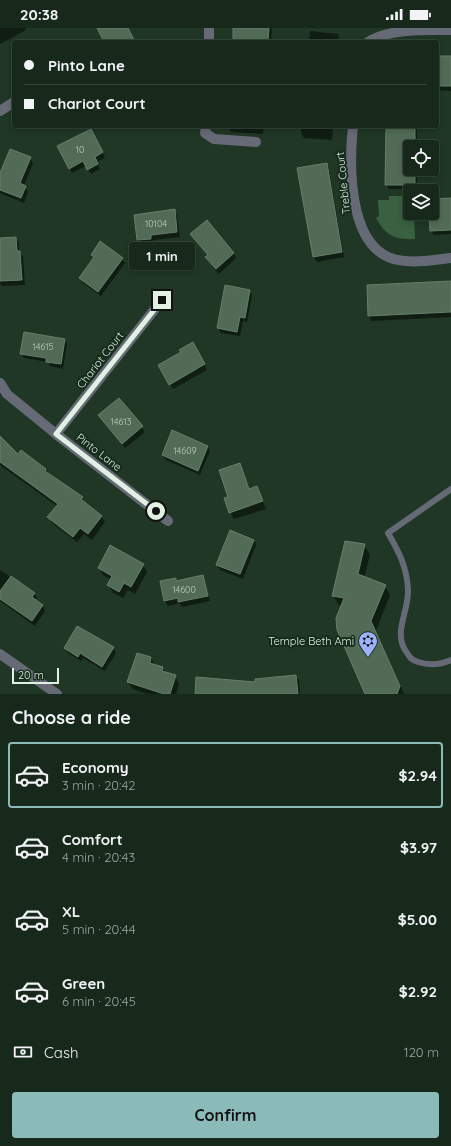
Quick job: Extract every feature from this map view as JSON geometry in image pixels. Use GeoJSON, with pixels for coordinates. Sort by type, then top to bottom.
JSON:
{"type":"FeatureCollection","features":[{"type":"Feature","properties":{"kind":"street"},"geometry":{"type":"LineString","coordinates":[[209,28],[209,40]]}},
{"type":"Feature","properties":{"kind":"street"},"geometry":{"type":"LineString","coordinates":[[370,40],[377,34],[388,31],[451,30]]}},
{"type":"Feature","properties":{"kind":"street"},"geometry":{"type":"LineString","coordinates":[[0,111],[12,103]]}},
{"type":"Feature","properties":{"kind":"street"},"geometry":{"type":"LineString","coordinates":[[206,128],[205,133],[214,139],[256,142]]}},
{"type":"Feature","properties":{"kind":"street","name":"Treble Court"},"geometry":{"type":"LineString","coordinates":[[353,128],[351,145],[353,192],[358,219],[369,243],[382,254],[400,261],[451,258]]}},
{"type":"Feature","properties":{"kind":"street","name":"Chariot Court"},"geometry":{"type":"LineString","coordinates":[[56,434],[162,300]]}},
{"type":"Feature","properties":{"kind":"street","name":"Pinto Lane"},"geometry":{"type":"LineString","coordinates":[[0,383],[8,394],[56,434],[168,521]]}},
{"type":"Feature","properties":{"kind":"street"},"geometry":{"type":"LineString","coordinates":[[0,654],[57,694]]}},
{"type":"Feature","properties":{"kind":"lane"},"geometry":{"type":"LineString","coordinates":[[451,489],[388,533],[404,562],[408,592],[400,630],[402,647],[412,660],[428,665],[445,663],[451,660]]}},
{"type":"Feature","properties":{"kind":"green space"},"geometry":{"type":"Polygon","coordinates":[[[389,196],[403,196],[403,220],[414,220],[415,239],[402,239],[392,236],[387,233],[376,218],[379,216],[378,200],[389,200],[389,196]]]}},
{"type":"Feature","properties":{"kind":"building"},"geometry":{"type":"Polygon","coordinates":[[[97,28],[128,28],[134,40],[103,40],[97,28]]]}},
{"type":"Feature","properties":{"kind":"building"},"geometry":{"type":"Polygon","coordinates":[[[233,28],[269,28],[268,40],[233,40],[233,28]]]}},
{"type":"Feature","properties":{"kind":"building"},"geometry":{"type":"Polygon","coordinates":[[[439,56],[451,56],[451,86],[439,86],[439,56]]]}},
{"type":"Feature","properties":{"kind":"building"},"geometry":{"type":"Polygon","coordinates":[[[386,128],[415,128],[415,140],[403,140],[403,176],[415,176],[415,184],[385,185],[386,128]]]}},
{"type":"Feature","properties":{"kind":"building"},"geometry":{"type":"Polygon","coordinates":[[[91,129],[103,152],[95,157],[98,164],[87,170],[83,161],[69,169],[57,146],[91,129]]]}},
{"type":"Feature","properties":{"kind":"building"},"geometry":{"type":"Polygon","coordinates":[[[10,149],[31,157],[20,183],[26,186],[21,198],[0,190],[0,173],[10,149]]]}},
{"type":"Feature","properties":{"kind":"building"},"geometry":{"type":"Polygon","coordinates":[[[327,163],[342,252],[313,257],[297,168],[327,163]]]}},
{"type":"Feature","properties":{"kind":"building"},"geometry":{"type":"Polygon","coordinates":[[[451,198],[451,230],[430,231],[429,220],[439,220],[439,199],[451,198]]]}},
{"type":"Feature","properties":{"kind":"building"},"geometry":{"type":"Polygon","coordinates":[[[175,209],[177,232],[151,235],[151,239],[137,240],[134,215],[175,209]]]}},
{"type":"Feature","properties":{"kind":"building"},"geometry":{"type":"Polygon","coordinates":[[[207,220],[234,253],[216,269],[205,257],[208,255],[190,234],[207,220]]]}},
{"type":"Feature","properties":{"kind":"building"},"geometry":{"type":"Polygon","coordinates":[[[16,237],[17,251],[20,251],[22,280],[0,281],[0,238],[16,237]]]}},
{"type":"Feature","properties":{"kind":"building"},"geometry":{"type":"Polygon","coordinates":[[[100,241],[123,258],[98,292],[79,278],[94,257],[91,255],[100,241]]]}},
{"type":"Feature","properties":{"kind":"building"},"geometry":{"type":"Polygon","coordinates":[[[451,281],[451,312],[368,316],[367,285],[451,281]]]}},
{"type":"Feature","properties":{"kind":"building"},"geometry":{"type":"Polygon","coordinates":[[[225,285],[250,290],[245,318],[240,317],[237,332],[217,328],[225,285]]]}},
{"type":"Feature","properties":{"kind":"building"},"geometry":{"type":"Polygon","coordinates":[[[24,332],[65,339],[61,364],[46,362],[46,358],[20,354],[24,332]]]}},
{"type":"Feature","properties":{"kind":"building"},"geometry":{"type":"Polygon","coordinates":[[[193,342],[205,364],[169,385],[158,365],[181,352],[179,350],[193,342]]]}},
{"type":"Feature","properties":{"kind":"building"},"geometry":{"type":"Polygon","coordinates":[[[119,398],[143,426],[122,444],[98,415],[119,398]]]}},
{"type":"Feature","properties":{"kind":"building"},"geometry":{"type":"Polygon","coordinates":[[[172,430],[208,446],[198,471],[162,455],[172,430]]]}},
{"type":"Feature","properties":{"kind":"building"},"geometry":{"type":"Polygon","coordinates":[[[0,436],[18,454],[21,450],[46,469],[45,471],[83,497],[81,499],[102,516],[88,534],[80,528],[73,537],[47,517],[58,504],[0,462],[0,436]]]}},
{"type":"Feature","properties":{"kind":"building"},"geometry":{"type":"Polygon","coordinates":[[[240,463],[249,489],[257,486],[263,501],[229,513],[224,498],[228,497],[219,470],[240,463]]]}},
{"type":"Feature","properties":{"kind":"building"},"geometry":{"type":"Polygon","coordinates":[[[230,530],[254,540],[240,574],[216,565],[230,530]]]}},
{"type":"Feature","properties":{"kind":"building","name":"Temple Beth Ami"},"geometry":{"type":"Polygon","coordinates":[[[345,541],[365,544],[358,574],[386,585],[371,621],[400,686],[397,694],[365,694],[337,630],[336,618],[344,598],[332,596],[345,541]]]}},
{"type":"Feature","properties":{"kind":"building"},"geometry":{"type":"Polygon","coordinates":[[[110,545],[144,564],[131,587],[124,583],[119,592],[107,585],[112,576],[98,568],[110,545]]]}},
{"type":"Feature","properties":{"kind":"building"},"geometry":{"type":"Polygon","coordinates":[[[203,575],[208,596],[178,602],[178,598],[164,601],[160,581],[176,578],[176,581],[203,575]]]}},
{"type":"Feature","properties":{"kind":"building"},"geometry":{"type":"Polygon","coordinates":[[[11,576],[35,593],[32,597],[43,605],[32,621],[0,599],[0,591],[11,576]]]}},
{"type":"Feature","properties":{"kind":"building"},"geometry":{"type":"Polygon","coordinates":[[[77,626],[114,647],[102,667],[80,653],[78,657],[64,648],[77,626]]]}},
{"type":"Feature","properties":{"kind":"building"},"geometry":{"type":"Polygon","coordinates":[[[137,653],[151,657],[150,663],[163,667],[162,671],[176,675],[170,694],[164,694],[127,682],[137,653]]]}},
{"type":"Feature","properties":{"kind":"building"},"geometry":{"type":"Polygon","coordinates":[[[296,675],[298,694],[195,694],[196,677],[255,682],[255,679],[296,675]]]}},
{"type":"Feature","properties":{"kind":"place","name":"Temple Beth Ami"},"geometry":{"type":"Point","coordinates":[368,658]}},
{"type":"Feature","properties":{"kind":"route"},"geometry":{"type":"LineString","coordinates":[[156,511],[56,434],[162,300]]}}]}
